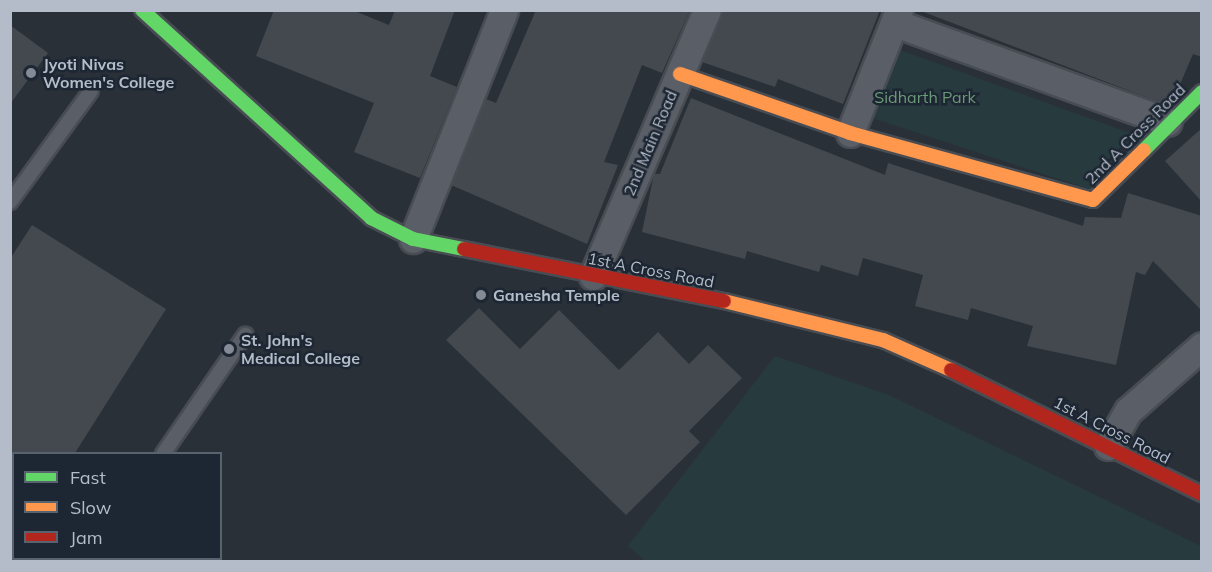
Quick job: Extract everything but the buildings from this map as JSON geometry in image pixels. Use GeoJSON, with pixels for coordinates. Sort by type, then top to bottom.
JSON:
{"type":"FeatureCollection","features":[{"type":"Feature","properties":{"kind":"street","name":"1st A Cross Road"},"geometry":{"type":"LineString","coordinates":[[142,10],[370,218],[413,239],[593,276],[688,292],[883,340],[1108,446],[1202,494]]}},
{"type":"Feature","properties":{"kind":"street"},"geometry":{"type":"LineString","coordinates":[[413,239],[504,10]]}},
{"type":"Feature","properties":{"kind":"street","name":"2nd Main Road"},"geometry":{"type":"LineString","coordinates":[[593,276],[707,10]]}},
{"type":"Feature","properties":{"kind":"street"},"geometry":{"type":"LineString","coordinates":[[680,74],[850,133],[897,17],[1168,122]]}},
{"type":"Feature","properties":{"kind":"street","name":"2nd A Cross Road"},"geometry":{"type":"LineString","coordinates":[[850,133],[1093,200],[1168,122],[1202,92]]}},
{"type":"Feature","properties":{"kind":"street"},"geometry":{"type":"LineString","coordinates":[[1108,446],[1128,411],[1202,346]]}},
{"type":"Feature","properties":{"kind":"lane"},"geometry":{"type":"LineString","coordinates":[[10,202],[91,91]]}},
{"type":"Feature","properties":{"kind":"lane"},"geometry":{"type":"LineString","coordinates":[[164,452],[245,335]]}},
{"type":"Feature","properties":{"kind":"green space","name":"Sidharth Park"},"geometry":{"type":"Polygon","coordinates":[[[900,50],[1130,133],[1095,191],[872,118],[900,50]]]}},
{"type":"Feature","properties":{"kind":"green space"},"geometry":{"type":"Polygon","coordinates":[[[775,356],[889,395],[1201,546],[1201,561],[645,561],[628,546],[775,356]]]}},
{"type":"Feature","properties":{"kind":"traffic: fast"},"geometry":{"type":"LineString","coordinates":[[142,10],[371,218],[413,239],[464,249]]}},
{"type":"Feature","properties":{"kind":"traffic: fast"},"geometry":{"type":"LineString","coordinates":[[1144,150],[1202,92]]}},
{"type":"Feature","properties":{"kind":"traffic: slow"},"geometry":{"type":"LineString","coordinates":[[680,74],[850,133],[1093,200],[1144,150]]}},
{"type":"Feature","properties":{"kind":"traffic: slow"},"geometry":{"type":"LineString","coordinates":[[724,301],[883,340],[951,370]]}},
{"type":"Feature","properties":{"kind":"traffic: jam"},"geometry":{"type":"LineString","coordinates":[[464,249],[724,301]]}},
{"type":"Feature","properties":{"kind":"traffic: jam"},"geometry":{"type":"LineString","coordinates":[[951,370],[1202,494]]}},
{"type":"Feature","properties":{"kind":"place","name":"Jyoti Nivas Women's College"},"geometry":{"type":"Point","coordinates":[31,73]}},
{"type":"Feature","properties":{"kind":"place","name":"Ganesha Temple"},"geometry":{"type":"Point","coordinates":[481,295]}},
{"type":"Feature","properties":{"kind":"place","name":"St. John's Medical College"},"geometry":{"type":"Point","coordinates":[229,349]}}]}
